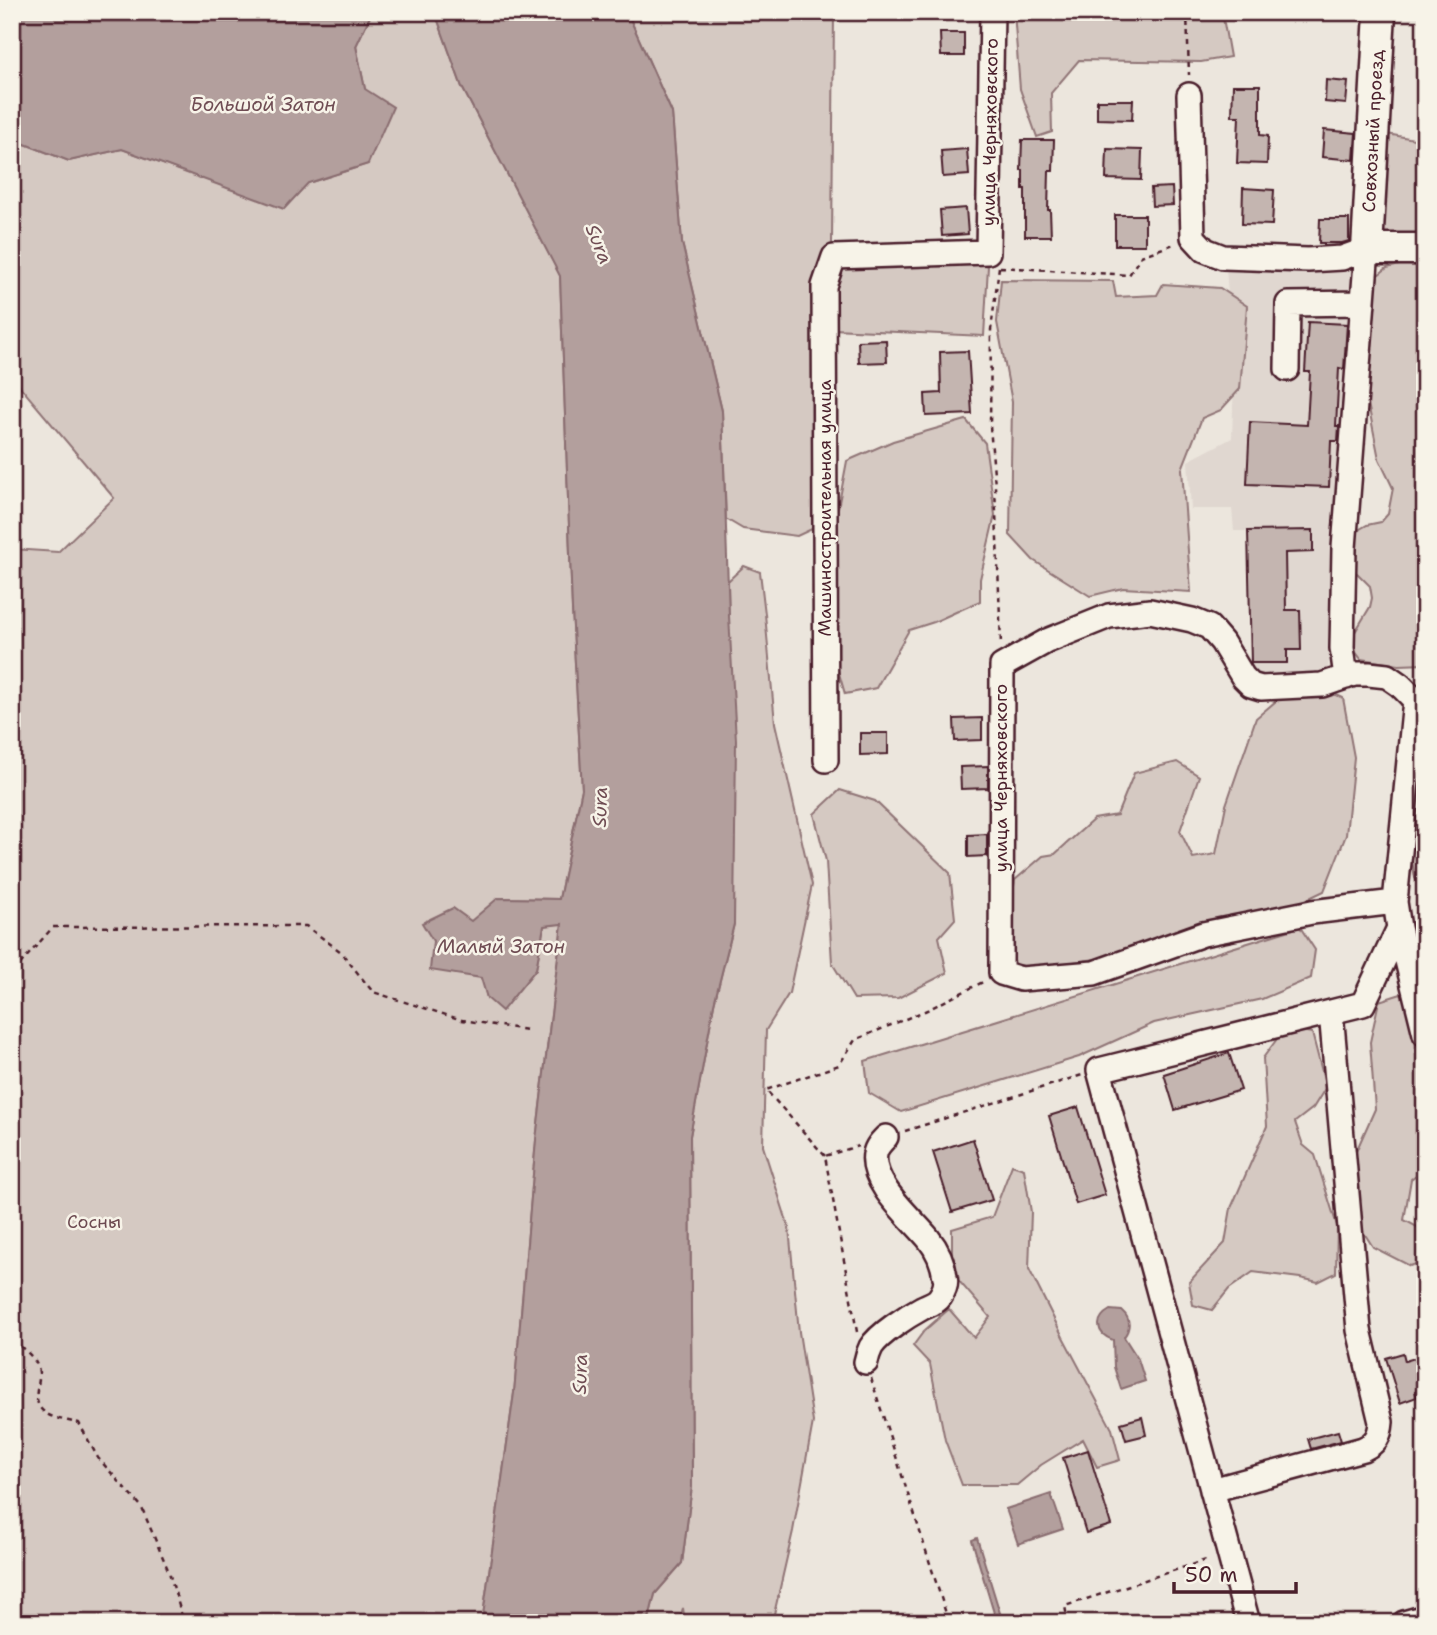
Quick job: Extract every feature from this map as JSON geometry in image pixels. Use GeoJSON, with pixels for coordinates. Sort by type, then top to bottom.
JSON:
{"type":"FeatureCollection","features":[{"type":"Feature","properties":{"kind":"main road","name":"Совхозный проезд"},"geometry":{"type":"LineString","coordinates":[[1367,249],[1380,12]]}},
{"type":"Feature","properties":{"kind":"main road"},"geometry":{"type":"LineString","coordinates":[[1367,249],[1425,249]]}},
{"type":"Feature","properties":{"kind":"street","name":"улица Черняховского"},"geometry":{"type":"LineString","coordinates":[[992,12],[994,260]]}},
{"type":"Feature","properties":{"kind":"street"},"geometry":{"type":"LineString","coordinates":[[1189,95],[1193,237],[1205,250],[1223,257],[1308,260],[1342,258],[1367,249],[1344,548],[1342,648],[1346,677]]}},
{"type":"Feature","properties":{"kind":"street","name":"Машиностроительная улица"},"geometry":{"type":"LineString","coordinates":[[827,760],[824,286],[834,257],[994,260]]}},
{"type":"Feature","properties":{"kind":"street"},"geometry":{"type":"LineString","coordinates":[[1287,369],[1288,304],[1363,303]]}},
{"type":"Feature","properties":{"kind":"street"},"geometry":{"type":"LineString","coordinates":[[1002,666],[1047,641],[1108,617],[1150,611],[1192,620],[1209,627],[1251,685],[1261,688],[1322,685],[1354,674],[1369,674],[1387,676],[1420,699],[1395,902],[1425,1034]]}},
{"type":"Feature","properties":{"kind":"street","name":"улица Черняховского"},"geometry":{"type":"LineString","coordinates":[[1001,973],[1002,666]]}},
{"type":"Feature","properties":{"kind":"street"},"geometry":{"type":"LineString","coordinates":[[1001,973],[1021,979],[1094,973],[1203,934],[1311,912],[1395,902]]}},
{"type":"Feature","properties":{"kind":"street"},"geometry":{"type":"LineString","coordinates":[[1248,1623],[1099,1070],[1363,1004],[1399,928]]}},
{"type":"Feature","properties":{"kind":"street"},"geometry":{"type":"LineString","coordinates":[[1212,1490],[1363,1449],[1378,1438],[1381,1430],[1359,1330],[1331,1012]]}},
{"type":"Feature","properties":{"kind":"street"},"geometry":{"type":"LineString","coordinates":[[866,1362],[871,1347],[887,1331],[935,1302],[946,1285],[937,1251],[890,1195],[880,1177],[874,1156],[877,1146],[886,1137]]}},
{"type":"Feature","properties":{"kind":"street"},"geometry":{"type":"LineString","coordinates":[[1404,1623],[1425,1617]]}},
{"type":"Feature","properties":{"kind":"path"},"geometry":{"type":"LineString","coordinates":[[1187,12],[1189,95]]}},
{"type":"Feature","properties":{"kind":"path"},"geometry":{"type":"LineString","coordinates":[[1002,666],[990,426],[994,260],[1129,275],[1141,256],[1193,237]]}},
{"type":"Feature","properties":{"kind":"path"},"geometry":{"type":"LineString","coordinates":[[12,969],[16,969],[53,927],[306,926],[340,951],[373,992],[462,1020],[527,1030]]}},
{"type":"Feature","properties":{"kind":"path"},"geometry":{"type":"LineString","coordinates":[[949,1623],[858,1337],[825,1156],[765,1090],[839,1065],[855,1040],[927,1010],[1001,973]]}},
{"type":"Feature","properties":{"kind":"path"},"geometry":{"type":"LineString","coordinates":[[825,1156],[1099,1070]]}},
{"type":"Feature","properties":{"kind":"path"},"geometry":{"type":"LineString","coordinates":[[12,1340],[36,1363],[40,1379],[38,1404],[47,1416],[79,1423],[99,1458],[141,1506],[169,1572],[184,1623]]}},
{"type":"Feature","properties":{"kind":"path"},"geometry":{"type":"LineString","coordinates":[[1068,1623],[1065,1606],[1229,1552]]}},
{"type":"Feature","properties":{"kind":"shaded area"},"geometry":{"type":"Polygon","coordinates":[[[1226,267],[1357,271],[1328,673],[1251,673],[1248,531],[1234,531],[1232,509],[1191,509],[1188,461],[1232,438],[1234,378],[1226,267]]]}},
{"type":"Feature","properties":{"kind":"green space","name":"Сосны"},"geometry":{"type":"Polygon","coordinates":[[[372,12],[435,12],[462,87],[560,275],[572,609],[582,789],[559,899],[498,898],[482,978],[487,998],[536,969],[544,926],[562,923],[536,1140],[514,1393],[482,1623],[12,1623],[12,549],[58,552],[114,498],[12,377],[12,139],[69,161],[122,149],[284,208],[308,183],[368,164],[365,89],[356,46],[372,12]]]}},
{"type":"Feature","properties":{"kind":"green space"},"geometry":{"type":"Polygon","coordinates":[[[627,12],[834,12],[832,243],[818,287],[824,436],[814,528],[797,536],[743,529],[726,519],[722,411],[682,243],[672,113],[627,12]]]}},
{"type":"Feature","properties":{"kind":"green space"},"geometry":{"type":"Polygon","coordinates":[[[1014,12],[1222,12],[1230,57],[1201,62],[1079,60],[1051,93],[1052,132],[1037,137],[1020,89],[1014,12]]]}},
{"type":"Feature","properties":{"kind":"green space"},"geometry":{"type":"Polygon","coordinates":[[[1382,133],[1425,141],[1425,241],[1389,241],[1373,212],[1382,133]]]}},
{"type":"Feature","properties":{"kind":"green space"},"geometry":{"type":"Polygon","coordinates":[[[976,260],[988,266],[984,336],[833,329],[835,264],[976,260]]]}},
{"type":"Feature","properties":{"kind":"green space"},"geometry":{"type":"Polygon","coordinates":[[[1400,265],[1425,266],[1425,664],[1399,665],[1361,659],[1355,651],[1352,637],[1370,607],[1372,598],[1370,586],[1355,571],[1351,554],[1353,537],[1360,529],[1381,522],[1388,514],[1393,488],[1379,459],[1364,383],[1369,323],[1378,275],[1387,268],[1400,265]]]}},
{"type":"Feature","properties":{"kind":"green space"},"geometry":{"type":"Polygon","coordinates":[[[1001,280],[1113,281],[1116,297],[1157,295],[1163,284],[1220,288],[1247,306],[1240,389],[1221,410],[1202,418],[1182,469],[1191,592],[1123,588],[1090,596],[1033,560],[1010,535],[1012,402],[997,322],[1001,280]]]}},
{"type":"Feature","properties":{"kind":"green space"},"geometry":{"type":"Polygon","coordinates":[[[966,420],[985,443],[995,515],[980,579],[980,601],[909,630],[876,688],[845,694],[834,656],[834,529],[847,461],[893,441],[966,420]]]}},
{"type":"Feature","properties":{"kind":"green space"},"geometry":{"type":"Polygon","coordinates":[[[744,566],[760,572],[775,723],[812,885],[789,993],[766,1030],[763,1146],[789,1228],[799,1332],[813,1422],[793,1531],[772,1623],[685,1623],[683,1608],[678,1623],[648,1623],[655,1594],[682,1563],[692,1486],[690,1136],[714,1004],[734,924],[728,581],[744,566]]]}},
{"type":"Feature","properties":{"kind":"green space"},"geometry":{"type":"Polygon","coordinates":[[[1302,679],[1343,698],[1354,757],[1346,835],[1324,891],[1299,903],[1135,954],[1019,969],[1005,947],[1015,880],[1043,856],[1055,854],[1094,819],[1117,815],[1134,773],[1177,762],[1199,776],[1180,831],[1193,858],[1216,854],[1226,805],[1256,718],[1302,679]]]}},
{"type":"Feature","properties":{"kind":"green space"},"geometry":{"type":"Polygon","coordinates":[[[1425,779],[1425,894],[1415,878],[1411,855],[1412,812],[1418,790],[1425,779]]]}},
{"type":"Feature","properties":{"kind":"green space"},"geometry":{"type":"Polygon","coordinates":[[[840,790],[875,801],[950,873],[955,919],[939,937],[947,973],[898,998],[854,999],[832,963],[826,861],[814,814],[840,790]]]}},
{"type":"Feature","properties":{"kind":"green space"},"geometry":{"type":"Polygon","coordinates":[[[1300,927],[1315,950],[1311,978],[1262,999],[1154,1023],[1079,1057],[901,1112],[869,1093],[865,1061],[1300,927]]]}},
{"type":"Feature","properties":{"kind":"green space"},"geometry":{"type":"Polygon","coordinates":[[[1401,994],[1409,1011],[1425,1076],[1425,1168],[1411,1179],[1404,1220],[1425,1231],[1425,1261],[1410,1266],[1373,1247],[1357,1222],[1354,1156],[1375,1109],[1370,1042],[1379,1001],[1401,994]]]}},
{"type":"Feature","properties":{"kind":"green space"},"geometry":{"type":"Polygon","coordinates":[[[1285,1028],[1312,1033],[1326,1087],[1313,1108],[1295,1122],[1303,1145],[1315,1155],[1337,1226],[1336,1273],[1318,1282],[1253,1272],[1229,1289],[1212,1310],[1193,1305],[1189,1282],[1225,1243],[1231,1208],[1267,1126],[1263,1058],[1285,1028]]]}},
{"type":"Feature","properties":{"kind":"green space"},"geometry":{"type":"Polygon","coordinates":[[[1012,1165],[1024,1169],[1031,1212],[1029,1269],[1112,1429],[1120,1460],[1097,1467],[1083,1439],[1041,1465],[1017,1485],[962,1485],[945,1440],[930,1364],[913,1346],[924,1331],[949,1309],[974,1338],[990,1317],[952,1273],[952,1229],[992,1217],[1012,1165]]]}},
{"type":"Feature","properties":{"kind":"water","name":"Большой Затон"},"geometry":{"type":"Polygon","coordinates":[[[12,12],[372,12],[356,46],[365,89],[393,107],[368,164],[308,183],[284,209],[122,149],[69,161],[12,139],[12,12]]]}},
{"type":"Feature","properties":{"kind":"water"},"geometry":{"type":"Polygon","coordinates":[[[435,12],[627,12],[672,113],[682,243],[722,411],[736,740],[734,924],[714,1004],[690,1136],[692,1486],[682,1563],[655,1594],[648,1623],[482,1623],[514,1393],[536,1140],[562,924],[544,926],[536,969],[502,1011],[487,998],[481,978],[430,970],[433,941],[422,923],[453,908],[471,921],[498,898],[559,899],[582,789],[572,609],[560,276],[462,87],[435,12]]]}},
{"type":"Feature","properties":{"kind":"water"},"geometry":{"type":"Polygon","coordinates":[[[1110,1310],[1122,1311],[1127,1317],[1129,1326],[1124,1337],[1138,1359],[1145,1381],[1121,1389],[1114,1367],[1113,1340],[1103,1334],[1099,1326],[1101,1318],[1110,1310]]]}},
{"type":"Feature","properties":{"kind":"water"},"geometry":{"type":"Polygon","coordinates":[[[1051,1494],[1063,1529],[1018,1544],[1006,1509],[1051,1494]]]}},
{"type":"Feature","properties":{"kind":"water"},"geometry":{"type":"Polygon","coordinates":[[[977,1538],[1003,1623],[997,1623],[972,1540],[977,1538]]]}},
{"type":"Feature","properties":{"kind":"building"},"geometry":{"type":"Polygon","coordinates":[[[940,33],[964,33],[964,56],[941,56],[940,33]]]}},
{"type":"Feature","properties":{"kind":"building"},"geometry":{"type":"Polygon","coordinates":[[[1326,80],[1348,82],[1346,104],[1325,102],[1326,80]]]}},
{"type":"Feature","properties":{"kind":"building"},"geometry":{"type":"Polygon","coordinates":[[[1233,85],[1260,85],[1260,135],[1268,136],[1267,164],[1237,163],[1239,116],[1232,116],[1233,85]]]}},
{"type":"Feature","properties":{"kind":"building"},"geometry":{"type":"Polygon","coordinates":[[[1097,100],[1133,100],[1132,120],[1097,119],[1097,100]]]}},
{"type":"Feature","properties":{"kind":"building"},"geometry":{"type":"Polygon","coordinates":[[[1324,130],[1356,133],[1354,160],[1322,157],[1324,130]]]}},
{"type":"Feature","properties":{"kind":"building"},"geometry":{"type":"Polygon","coordinates":[[[1022,140],[1054,140],[1053,171],[1049,171],[1048,210],[1051,236],[1025,236],[1022,140]]]}},
{"type":"Feature","properties":{"kind":"building"},"geometry":{"type":"Polygon","coordinates":[[[967,149],[969,175],[943,177],[941,151],[967,149]]]}},
{"type":"Feature","properties":{"kind":"building"},"geometry":{"type":"Polygon","coordinates":[[[1107,149],[1142,150],[1141,180],[1106,179],[1107,149]]]}},
{"type":"Feature","properties":{"kind":"building"},"geometry":{"type":"Polygon","coordinates":[[[1172,187],[1173,205],[1152,206],[1151,188],[1172,187]]]}},
{"type":"Feature","properties":{"kind":"building"},"geometry":{"type":"Polygon","coordinates":[[[1243,188],[1274,190],[1272,225],[1242,224],[1243,188]]]}},
{"type":"Feature","properties":{"kind":"building"},"geometry":{"type":"Polygon","coordinates":[[[966,208],[968,234],[942,236],[940,210],[966,208]]]}},
{"type":"Feature","properties":{"kind":"building"},"geometry":{"type":"Polygon","coordinates":[[[1115,215],[1145,215],[1145,245],[1115,245],[1115,215]]]}},
{"type":"Feature","properties":{"kind":"building"},"geometry":{"type":"Polygon","coordinates":[[[1320,219],[1349,219],[1349,241],[1319,243],[1320,219]]]}},
{"type":"Feature","properties":{"kind":"building"},"geometry":{"type":"Polygon","coordinates":[[[1308,322],[1347,324],[1344,369],[1339,368],[1336,426],[1339,426],[1338,441],[1331,441],[1329,487],[1247,484],[1250,422],[1307,425],[1310,372],[1305,372],[1308,322]]]}},
{"type":"Feature","properties":{"kind":"building"},"geometry":{"type":"Polygon","coordinates":[[[886,340],[887,362],[859,363],[858,341],[886,340]]]}},
{"type":"Feature","properties":{"kind":"building"},"geometry":{"type":"Polygon","coordinates":[[[968,351],[972,414],[926,416],[925,394],[941,393],[940,352],[968,351]]]}},
{"type":"Feature","properties":{"kind":"building"},"geometry":{"type":"Polygon","coordinates":[[[1313,530],[1313,552],[1285,553],[1286,610],[1300,610],[1301,650],[1287,650],[1287,663],[1251,663],[1248,531],[1313,530]]]}},
{"type":"Feature","properties":{"kind":"building"},"geometry":{"type":"Polygon","coordinates":[[[982,718],[982,740],[955,741],[954,719],[982,718]]]}},
{"type":"Feature","properties":{"kind":"building"},"geometry":{"type":"Polygon","coordinates":[[[860,733],[888,733],[888,754],[860,755],[860,733]]]}},
{"type":"Feature","properties":{"kind":"building"},"geometry":{"type":"Polygon","coordinates":[[[988,766],[988,788],[961,789],[960,767],[988,766]]]}},
{"type":"Feature","properties":{"kind":"building"},"geometry":{"type":"Polygon","coordinates":[[[987,834],[987,856],[968,857],[968,835],[987,834]]]}},
{"type":"Feature","properties":{"kind":"building"},"geometry":{"type":"Polygon","coordinates":[[[1229,1053],[1241,1090],[1175,1110],[1164,1074],[1229,1053]]]}},
{"type":"Feature","properties":{"kind":"building"},"geometry":{"type":"Polygon","coordinates":[[[1078,1107],[1105,1195],[1076,1204],[1049,1116],[1078,1107]]]}},
{"type":"Feature","properties":{"kind":"building"},"geometry":{"type":"Polygon","coordinates":[[[973,1139],[992,1200],[952,1212],[933,1152],[973,1139]]]}},
{"type":"Feature","properties":{"kind":"building"},"geometry":{"type":"Polygon","coordinates":[[[1403,1353],[1405,1361],[1425,1355],[1425,1388],[1415,1391],[1417,1397],[1400,1403],[1386,1358],[1403,1353]]]}},
{"type":"Feature","properties":{"kind":"building"},"geometry":{"type":"Polygon","coordinates":[[[1142,1417],[1146,1435],[1126,1440],[1121,1423],[1142,1417]]]}},
{"type":"Feature","properties":{"kind":"building"},"geometry":{"type":"Polygon","coordinates":[[[1338,1431],[1341,1441],[1311,1449],[1308,1439],[1338,1431]]]}},
{"type":"Feature","properties":{"kind":"building"},"geometry":{"type":"Polygon","coordinates":[[[1088,1450],[1111,1525],[1086,1533],[1063,1458],[1088,1450]]]}},
{"type":"Feature","properties":{"kind":"water label","name":"Sura"},"geometry":{"type":"Point","coordinates":[599,244]}},
{"type":"Feature","properties":{"kind":"water label","name":"Sura"},"geometry":{"type":"Point","coordinates":[600,807]}},
{"type":"Feature","properties":{"kind":"water label","name":"Малый Затон"},"geometry":{"type":"Point","coordinates":[501,946]}},
{"type":"Feature","properties":{"kind":"water label","name":"Sura"},"geometry":{"type":"Point","coordinates":[580,1374]}}]}
